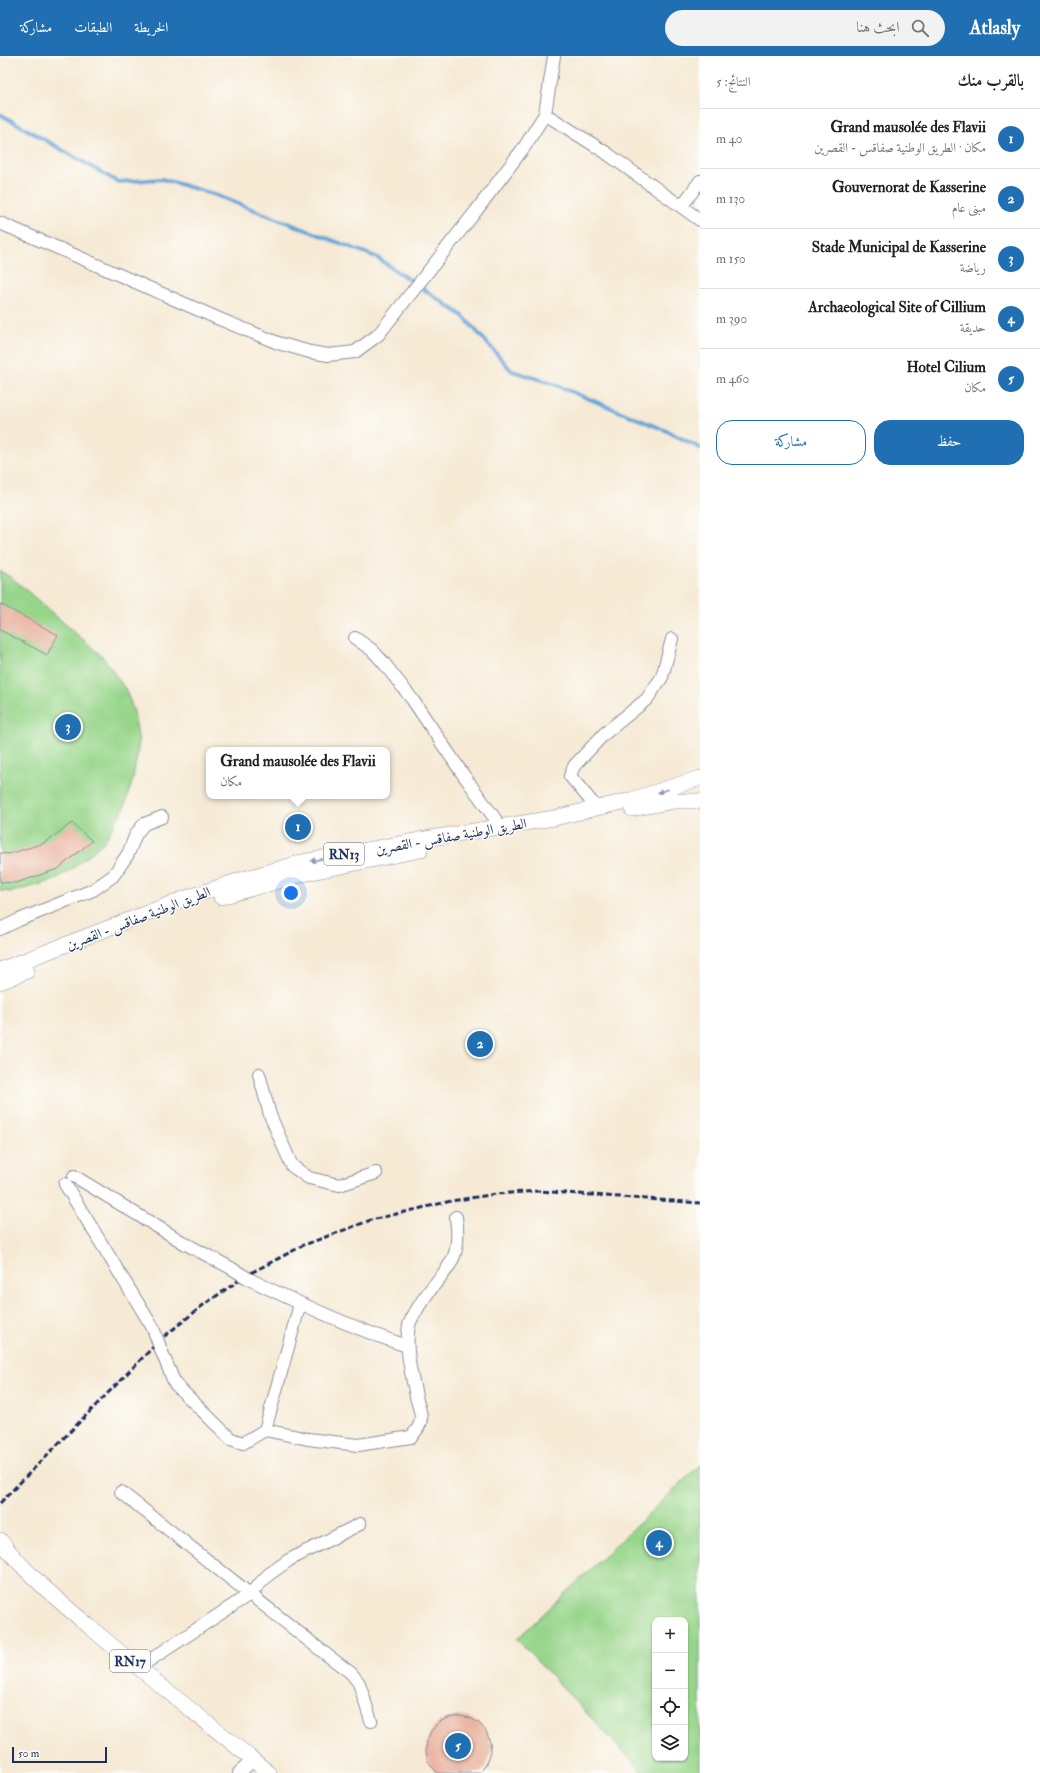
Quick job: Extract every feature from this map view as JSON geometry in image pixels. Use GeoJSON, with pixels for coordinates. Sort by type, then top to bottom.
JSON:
{"type":"FeatureCollection","features":[{"type":"Feature","properties":{"kind":"main road","name":"الطريق الوطنية صفاقس - القصرين"},"geometry":{"type":"LineString","coordinates":[[0,970],[186,898],[306,861],[419,840],[554,818],[631,800],[700,778]]}},
{"type":"Feature","properties":{"kind":"main road","name":"الطريق الوطنية صفاقس - القصرين"},"geometry":{"type":"LineString","coordinates":[[0,982],[175,912],[307,873],[458,842],[548,827],[662,803],[675,801],[700,801]]}},
{"type":"Feature","properties":{"kind":"main road","name":"RN17"},"geometry":{"type":"LineString","coordinates":[[1,1542],[60,1602],[138,1668],[269,1773]]}},
{"type":"Feature","properties":{"kind":"street"},"geometry":{"type":"LineString","coordinates":[[0,223],[247,331],[310,352],[328,355],[354,352],[378,335],[525,146],[545,114],[554,56]]}},
{"type":"Feature","properties":{"kind":"street"},"geometry":{"type":"LineString","coordinates":[[545,114],[604,152],[700,220]]}},
{"type":"Feature","properties":{"kind":"street"},"geometry":{"type":"LineString","coordinates":[[682,206],[700,181]]}},
{"type":"Feature","properties":{"kind":"street"},"geometry":{"type":"LineString","coordinates":[[355,638],[372,650],[412,699],[501,827]]}},
{"type":"Feature","properties":{"kind":"street"},"geometry":{"type":"LineString","coordinates":[[597,808],[570,776],[574,766],[604,734],[647,699],[662,677],[672,639]]}},
{"type":"Feature","properties":{"kind":"street"},"geometry":{"type":"LineString","coordinates":[[0,929],[93,890],[113,876],[128,854],[136,834],[144,824],[162,817]]}},
{"type":"Feature","properties":{"kind":"street"},"geometry":{"type":"LineString","coordinates":[[259,1074],[270,1115],[292,1166],[309,1178],[339,1185],[376,1173]]}},
{"type":"Feature","properties":{"kind":"street"},"geometry":{"type":"LineString","coordinates":[[74,1176],[249,1279],[300,1304],[377,1336],[407,1346]]}},
{"type":"Feature","properties":{"kind":"street"},"geometry":{"type":"LineString","coordinates":[[65,1184],[154,1328],[175,1384],[230,1439],[243,1443],[265,1430],[308,1439],[358,1445],[412,1437],[419,1428],[421,1418],[414,1392],[407,1346],[410,1323],[422,1302],[446,1272],[455,1256],[459,1235],[456,1217]]}},
{"type":"Feature","properties":{"kind":"street"},"geometry":{"type":"LineString","coordinates":[[265,1430],[300,1304]]}},
{"type":"Feature","properties":{"kind":"street"},"geometry":{"type":"LineString","coordinates":[[121,1492],[351,1673],[359,1683],[371,1721]]}},
{"type":"Feature","properties":{"kind":"street"},"geometry":{"type":"LineString","coordinates":[[138,1668],[250,1594],[268,1575],[290,1560],[360,1524]]}},
{"type":"Feature","properties":{"kind":"street"},"geometry":{"type":"LineString","coordinates":[[239,1773],[253,1760]]}},
{"type":"Feature","properties":{"kind":"green space"},"geometry":{"type":"Polygon","coordinates":[[[0,571],[12,578],[102,656],[126,690],[134,712],[139,743],[133,779],[124,808],[104,842],[72,869],[52,881],[12,892],[0,891],[0,571]]]}},
{"type":"Feature","properties":{"kind":"green space"},"geometry":{"type":"Polygon","coordinates":[[[700,1465],[700,1773],[643,1773],[517,1639],[700,1465]]]}},
{"type":"Feature","properties":{"kind":"building"},"geometry":{"type":"Polygon","coordinates":[[[0,604],[58,635],[47,655],[0,630],[0,604]]]}},
{"type":"Feature","properties":{"kind":"building"},"geometry":{"type":"Polygon","coordinates":[[[72,823],[92,841],[58,869],[16,883],[0,882],[0,853],[9,854],[44,843],[72,823]]]}},
{"type":"Feature","properties":{"kind":"building"},"geometry":{"type":"Polygon","coordinates":[[[459,1716],[470,1718],[479,1723],[486,1731],[490,1742],[491,1753],[487,1763],[480,1773],[437,1773],[428,1761],[426,1751],[427,1741],[431,1731],[439,1722],[448,1718],[459,1716]]]}},
{"type":"Feature","properties":{"kind":"waterway"},"geometry":{"type":"LineString","coordinates":[[0,114],[118,182],[162,179],[210,193],[376,257],[463,316],[512,371],[548,382],[667,431],[700,448]]}},
{"type":"Feature","properties":{"kind":"railway"},"geometry":{"type":"LineString","coordinates":[[0,1503],[161,1339],[202,1306],[245,1276],[304,1245],[371,1220],[451,1201],[496,1194],[539,1191],[700,1203]]}},
{"type":"Feature","properties":{"kind":"place","name":"Stade Municipal de Kasserine"},"geometry":{"type":"Point","coordinates":[68,727]}},
{"type":"Feature","properties":{"kind":"place","name":"Grand mausolée des Flavii"},"geometry":{"type":"Point","coordinates":[298,827]}},
{"type":"Feature","properties":{"kind":"place","name":"Gouvernorat de Kasserine"},"geometry":{"type":"Point","coordinates":[480,1044]}},
{"type":"Feature","properties":{"kind":"place","name":"Archaeological Site of Cillium"},"geometry":{"type":"Point","coordinates":[659,1543]}},
{"type":"Feature","properties":{"kind":"place","name":"Hotel Cilium"},"geometry":{"type":"Point","coordinates":[458,1746]}}]}
